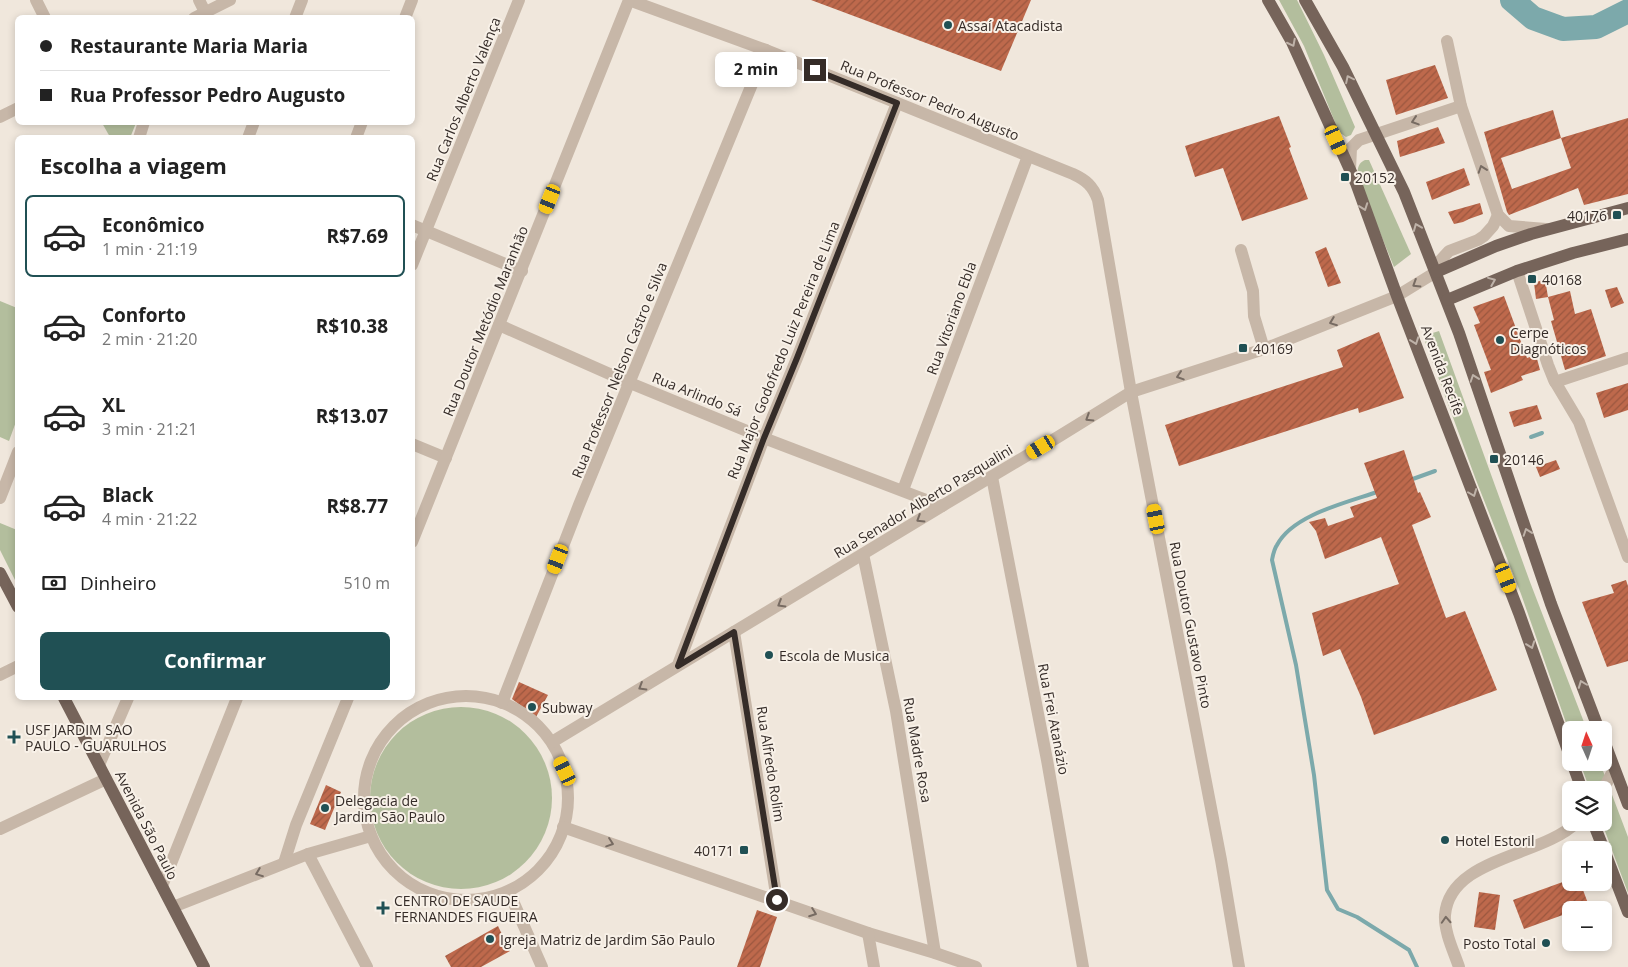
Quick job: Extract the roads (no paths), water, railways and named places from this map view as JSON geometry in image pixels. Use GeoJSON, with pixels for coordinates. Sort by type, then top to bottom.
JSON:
{"type":"FeatureCollection","features":[{"type":"Feature","properties":{"kind":"main road","name":"Avenida Recife"},"geometry":{"type":"LineString","coordinates":[[1268,0],[1292,42],[1350,170],[1520,613],[1562,733]]}},
{"type":"Feature","properties":{"kind":"main road","name":"Avenida Recife"},"geometry":{"type":"LineString","coordinates":[[1305,0],[1343,67],[1404,192],[1447,300],[1551,604],[1596,721]]}},
{"type":"Feature","properties":{"kind":"main road"},"geometry":{"type":"LineString","coordinates":[[1436,272],[1496,246],[1549,229],[1628,208]]}},
{"type":"Feature","properties":{"kind":"main road"},"geometry":{"type":"LineString","coordinates":[[1447,300],[1517,271],[1573,253],[1628,240]]}},
{"type":"Feature","properties":{"kind":"main road"},"geometry":{"type":"LineString","coordinates":[[0,573],[15,601]]}},
{"type":"Feature","properties":{"kind":"main road","name":"Avenida São Paulo"},"geometry":{"type":"LineString","coordinates":[[65,700],[173,907],[200,966]]}},
{"type":"Feature","properties":{"kind":"main road"},"geometry":{"type":"LineString","coordinates":[[1612,763],[1628,804]]}},
{"type":"Feature","properties":{"kind":"main road"},"geometry":{"type":"LineString","coordinates":[[1612,871],[1628,912]]}},
{"type":"Feature","properties":{"kind":"street"},"geometry":{"type":"LineString","coordinates":[[36,0],[44,15]]}},
{"type":"Feature","properties":{"kind":"street"},"geometry":{"type":"LineString","coordinates":[[199,0],[200,15],[230,0]]}},
{"type":"Feature","properties":{"kind":"street"},"geometry":{"type":"LineString","coordinates":[[296,15],[302,0]]}},
{"type":"Feature","properties":{"kind":"street"},"geometry":{"type":"LineString","coordinates":[[406,15],[412,0]]}},
{"type":"Feature","properties":{"kind":"street","name":"Rua Carlos Alberto Valença"},"geometry":{"type":"LineString","coordinates":[[415,258],[519,0]]}},
{"type":"Feature","properties":{"kind":"street","name":"Rua Professor Pedro Augusto"},"geometry":{"type":"LineString","coordinates":[[629,0],[766,50],[1084,179],[1095,191],[1098,200]]}},
{"type":"Feature","properties":{"kind":"street","name":"Rua Doutor Metódio Maranhão"},"geometry":{"type":"LineString","coordinates":[[415,535],[629,0]]}},
{"type":"Feature","properties":{"kind":"street"},"geometry":{"type":"LineString","coordinates":[[1446,40],[1461,106],[1498,215],[1505,223],[1512,227],[1549,229]]}},
{"type":"Feature","properties":{"kind":"street","name":"Rua Professor Nelson Castro e Silva"},"geometry":{"type":"LineString","coordinates":[[502,702],[579,505],[766,50]]}},
{"type":"Feature","properties":{"kind":"street","name":"Rua Major Godofredo Luiz Pereira de Lima"},"geometry":{"type":"LineString","coordinates":[[678,666],[764,438],[897,103]]}},
{"type":"Feature","properties":{"kind":"street"},"geometry":{"type":"LineString","coordinates":[[1350,170],[1350,154],[1354,144],[1359,140],[1461,106]]}},
{"type":"Feature","properties":{"kind":"street"},"geometry":{"type":"LineString","coordinates":[[0,116],[15,109]]}},
{"type":"Feature","properties":{"kind":"street","name":"Rua Vitoriano Ebla"},"geometry":{"type":"LineString","coordinates":[[903,490],[1028,156]]}},
{"type":"Feature","properties":{"kind":"street","name":"Rua Doutor Gustavo Pinto"},"geometry":{"type":"LineString","coordinates":[[1098,200],[1130,392],[1218,840],[1239,967]]}},
{"type":"Feature","properties":{"kind":"street"},"geometry":{"type":"LineString","coordinates":[[1436,272],[1443,256],[1449,251],[1484,236],[1493,226],[1498,215]]}},
{"type":"Feature","properties":{"kind":"street"},"geometry":{"type":"LineString","coordinates":[[415,226],[522,271]]}},
{"type":"Feature","properties":{"kind":"street"},"geometry":{"type":"LineString","coordinates":[[1240,250],[1253,291],[1254,316],[1264,349]]}},
{"type":"Feature","properties":{"kind":"street"},"geometry":{"type":"LineString","coordinates":[[1517,271],[1555,382],[1579,422],[1628,557]]}},
{"type":"Feature","properties":{"kind":"street","name":"Rua Senador Alberto Pasqualini"},"geometry":{"type":"LineString","coordinates":[[552,742],[1130,392],[1264,349],[1397,296],[1436,272]]}},
{"type":"Feature","properties":{"kind":"street","name":"Rua Arlindo Sá"},"geometry":{"type":"LineString","coordinates":[[499,325],[630,383],[764,438],[942,506]]}},
{"type":"Feature","properties":{"kind":"street"},"geometry":{"type":"LineString","coordinates":[[1555,382],[1628,358]]}},
{"type":"Feature","properties":{"kind":"street"},"geometry":{"type":"LineString","coordinates":[[415,445],[446,458]]}},
{"type":"Feature","properties":{"kind":"street"},"geometry":{"type":"LineString","coordinates":[[0,498],[15,460]]}},
{"type":"Feature","properties":{"kind":"street","name":"Rua Frei Atanázio"},"geometry":{"type":"LineString","coordinates":[[992,477],[1083,967]]}},
{"type":"Feature","properties":{"kind":"street","name":"Rua Madre Rosa"},"geometry":{"type":"LineString","coordinates":[[863,554],[896,711],[936,953]]}},
{"type":"Feature","properties":{"kind":"street","name":"Rua Alfredo Rolim"},"geometry":{"type":"LineString","coordinates":[[734,632],[777,900]]}},
{"type":"Feature","properties":{"kind":"street"},"geometry":{"type":"LineString","coordinates":[[0,675],[15,668]]}},
{"type":"Feature","properties":{"kind":"street"},"geometry":{"type":"LineString","coordinates":[[477,695],[516,708],[530,718],[552,742],[565,771],[568,803],[564,827],[549,857],[524,882],[509,892],[481,899],[450,899],[421,890],[396,873],[378,849],[371,836],[364,805],[364,782],[370,760],[378,744],[389,730],[412,712],[440,699],[477,695]]}},
{"type":"Feature","properties":{"kind":"street"},"geometry":{"type":"LineString","coordinates":[[99,765],[127,700]]}},
{"type":"Feature","properties":{"kind":"street"},"geometry":{"type":"LineString","coordinates":[[162,886],[236,700]]}},
{"type":"Feature","properties":{"kind":"street"},"geometry":{"type":"LineString","coordinates":[[284,863],[296,825],[347,700]]}},
{"type":"Feature","properties":{"kind":"street"},"geometry":{"type":"LineString","coordinates":[[1608,781],[1614,769]]}},
{"type":"Feature","properties":{"kind":"street"},"geometry":{"type":"LineString","coordinates":[[0,830],[106,779]]}},
{"type":"Feature","properties":{"kind":"street"},"geometry":{"type":"LineString","coordinates":[[564,827],[868,933],[976,967]]}},
{"type":"Feature","properties":{"kind":"street"},"geometry":{"type":"LineString","coordinates":[[1459,967],[1445,917],[1447,904],[1453,890],[1465,878],[1483,868],[1560,835],[1565,831]]}},
{"type":"Feature","properties":{"kind":"street"},"geometry":{"type":"LineString","coordinates":[[173,907],[308,854],[371,836]]}},
{"type":"Feature","properties":{"kind":"street"},"geometry":{"type":"LineString","coordinates":[[308,854],[367,967]]}},
{"type":"Feature","properties":{"kind":"street"},"geometry":{"type":"LineString","coordinates":[[509,892],[542,967]]}},
{"type":"Feature","properties":{"kind":"street"},"geometry":{"type":"LineString","coordinates":[[868,933],[874,967]]}},
{"type":"Feature","properties":{"kind":"waterway"},"geometry":{"type":"LineString","coordinates":[[1512,0],[1533,18],[1563,29],[1596,27],[1628,11]]}},
{"type":"Feature","properties":{"kind":"waterway"},"geometry":{"type":"LineString","coordinates":[[1531,437],[1542,433]]}},
{"type":"Feature","properties":{"kind":"waterway"},"geometry":{"type":"LineString","coordinates":[[1410,480],[1435,471]]}},
{"type":"Feature","properties":{"kind":"waterway"},"geometry":{"type":"LineString","coordinates":[[1380,491],[1323,510],[1295,525],[1277,545],[1272,560],[1296,665],[1314,775],[1327,890],[1338,909],[1357,917],[1409,950],[1417,967]]}},
{"type":"Feature","properties":{"kind":"place","name":"Assaí Atacadista"},"geometry":{"type":"Point","coordinates":[948,25]}},
{"type":"Feature","properties":{"kind":"place","name":"20152"},"geometry":{"type":"Point","coordinates":[1345,177]}},
{"type":"Feature","properties":{"kind":"place","name":"40176"},"geometry":{"type":"Point","coordinates":[1617,215]}},
{"type":"Feature","properties":{"kind":"place","name":"40168"},"geometry":{"type":"Point","coordinates":[1532,279]}},
{"type":"Feature","properties":{"kind":"place","name":"Cerpe Diagnóticos"},"geometry":{"type":"Point","coordinates":[1500,340]}},
{"type":"Feature","properties":{"kind":"place","name":"40169"},"geometry":{"type":"Point","coordinates":[1243,348]}},
{"type":"Feature","properties":{"kind":"place","name":"20146"},"geometry":{"type":"Point","coordinates":[1494,459]}},
{"type":"Feature","properties":{"kind":"place","name":"Escola de Musica"},"geometry":{"type":"Point","coordinates":[769,655]}},
{"type":"Feature","properties":{"kind":"place","name":"Subway"},"geometry":{"type":"Point","coordinates":[532,707]}},
{"type":"Feature","properties":{"kind":"place","name":"USF JARDIM SAO PAULO - GUARULHOS"},"geometry":{"type":"Point","coordinates":[14,737]}},
{"type":"Feature","properties":{"kind":"place","name":"Delegacia de Jardim São Paulo"},"geometry":{"type":"Point","coordinates":[325,808]}},
{"type":"Feature","properties":{"kind":"place","name":"Hotel Estoril"},"geometry":{"type":"Point","coordinates":[1445,840]}},
{"type":"Feature","properties":{"kind":"place","name":"40171"},"geometry":{"type":"Point","coordinates":[744,850]}},
{"type":"Feature","properties":{"kind":"place","name":"CENTRO DE SAUDE FERNANDES FIGUEIRA"},"geometry":{"type":"Point","coordinates":[383,908]}},
{"type":"Feature","properties":{"kind":"place","name":"Igreja Matriz de Jardim São Paulo"},"geometry":{"type":"Point","coordinates":[490,939]}},
{"type":"Feature","properties":{"kind":"place","name":"Posto Total"},"geometry":{"type":"Point","coordinates":[1546,943]}}]}
